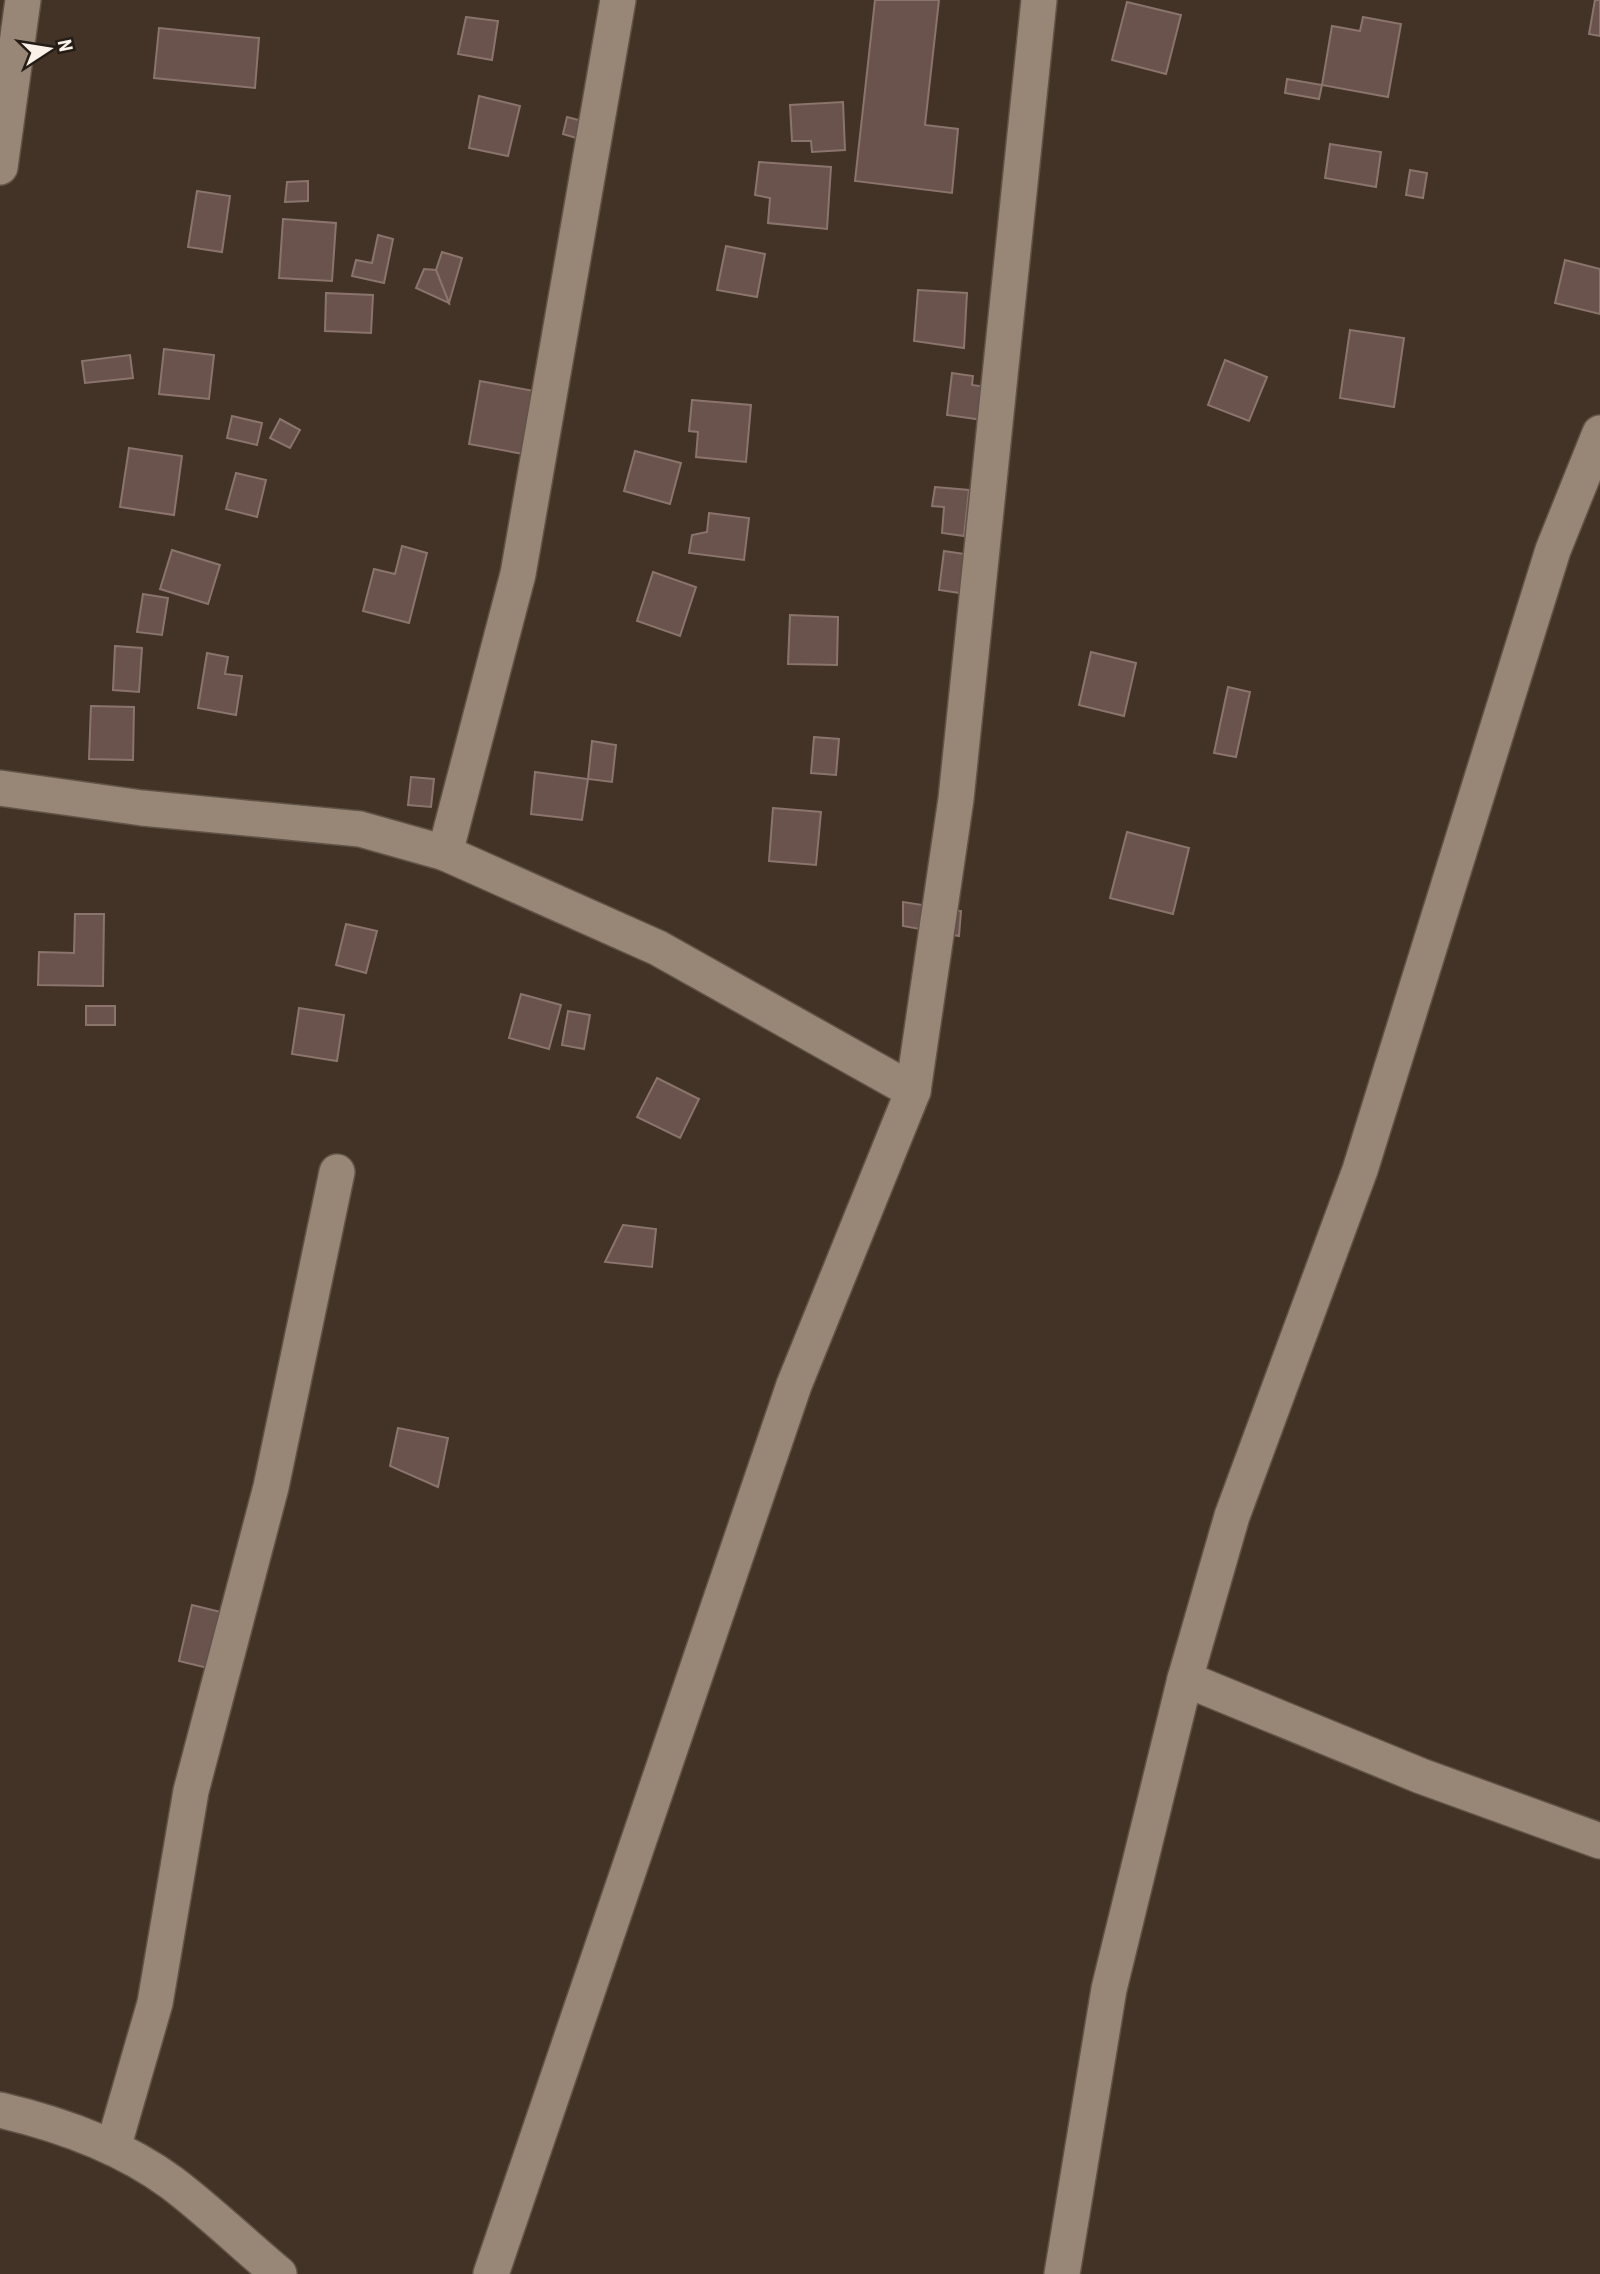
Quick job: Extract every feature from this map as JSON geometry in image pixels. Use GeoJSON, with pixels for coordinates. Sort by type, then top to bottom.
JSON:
{"type":"FeatureCollection","features":[{"type":"Feature","properties":{"kind":"street"},"geometry":{"type":"LineString","coordinates":[[0,167],[23,0]]}},
{"type":"Feature","properties":{"kind":"street"},"geometry":{"type":"LineString","coordinates":[[445,853],[518,574],[618,0]]}},
{"type":"Feature","properties":{"kind":"street"},"geometry":{"type":"LineString","coordinates":[[491,2274],[794,1385],[913,1091],[956,799],[1039,0]]}},
{"type":"Feature","properties":{"kind":"street"},"geometry":{"type":"LineString","coordinates":[[1062,2274],[1109,1989],[1185,1679],[1232,1516],[1360,1170],[1553,550],[1599,440]]}},
{"type":"Feature","properties":{"kind":"street"},"geometry":{"type":"LineString","coordinates":[[0,788],[142,808],[360,829],[445,853],[658,948],[913,1091]]}},
{"type":"Feature","properties":{"kind":"street"},"geometry":{"type":"LineString","coordinates":[[113,2148],[155,2003],[191,1791],[271,1487],[337,1172]]}},
{"type":"Feature","properties":{"kind":"street"},"geometry":{"type":"LineString","coordinates":[[1185,1679],[1421,1776],[1600,1841]]}},
{"type":"Feature","properties":{"kind":"street"},"geometry":{"type":"LineString","coordinates":[[0,2110],[39,2119],[113,2148],[171,2183],[279,2274]]}},
{"type":"Feature","properties":{"kind":"building"},"geometry":{"type":"Polygon","coordinates":[[[875,0],[939,0],[925,125],[958,129],[952,193],[855,181],[875,0]]]}},
{"type":"Feature","properties":{"kind":"building"},"geometry":{"type":"Polygon","coordinates":[[[1595,0],[1600,0],[1600,36],[1589,34],[1595,0]]]}},
{"type":"Feature","properties":{"kind":"building"},"geometry":{"type":"Polygon","coordinates":[[[1127,2],[1181,15],[1166,74],[1112,60],[1127,2]]]}},
{"type":"Feature","properties":{"kind":"building"},"geometry":{"type":"Polygon","coordinates":[[[466,17],[498,21],[492,60],[458,54],[466,17]]]}},
{"type":"Feature","properties":{"kind":"building"},"geometry":{"type":"Polygon","coordinates":[[[1363,17],[1401,24],[1388,97],[1322,85],[1332,26],[1360,31],[1363,17]]]}},
{"type":"Feature","properties":{"kind":"building"},"geometry":{"type":"Polygon","coordinates":[[[159,28],[259,38],[255,88],[154,78],[159,28]]]}},
{"type":"Feature","properties":{"kind":"building"},"geometry":{"type":"Polygon","coordinates":[[[1287,79],[1322,85],[1319,99],[1285,93],[1287,79]]]}},
{"type":"Feature","properties":{"kind":"building"},"geometry":{"type":"Polygon","coordinates":[[[479,96],[520,106],[508,156],[469,148],[479,96]]]}},
{"type":"Feature","properties":{"kind":"building"},"geometry":{"type":"Polygon","coordinates":[[[843,102],[845,150],[812,152],[811,141],[792,141],[790,105],[843,102]]]}},
{"type":"Feature","properties":{"kind":"building"},"geometry":{"type":"Polygon","coordinates":[[[567,117],[590,123],[586,141],[563,134],[567,117]]]}},
{"type":"Feature","properties":{"kind":"building"},"geometry":{"type":"Polygon","coordinates":[[[1330,144],[1381,152],[1376,187],[1325,178],[1330,144]]]}},
{"type":"Feature","properties":{"kind":"building"},"geometry":{"type":"Polygon","coordinates":[[[759,162],[831,167],[827,229],[768,223],[770,198],[755,195],[759,162]]]}},
{"type":"Feature","properties":{"kind":"building"},"geometry":{"type":"Polygon","coordinates":[[[1410,170],[1427,173],[1423,198],[1406,195],[1410,170]]]}},
{"type":"Feature","properties":{"kind":"building"},"geometry":{"type":"Polygon","coordinates":[[[308,181],[308,201],[285,202],[287,182],[308,181]]]}},
{"type":"Feature","properties":{"kind":"building"},"geometry":{"type":"Polygon","coordinates":[[[197,191],[230,196],[222,252],[188,247],[197,191]]]}},
{"type":"Feature","properties":{"kind":"building"},"geometry":{"type":"Polygon","coordinates":[[[283,219],[336,223],[332,281],[279,278],[283,219]]]}},
{"type":"Feature","properties":{"kind":"building"},"geometry":{"type":"Polygon","coordinates":[[[378,235],[393,239],[384,283],[352,276],[356,260],[372,263],[378,235]]]}},
{"type":"Feature","properties":{"kind":"building"},"geometry":{"type":"Polygon","coordinates":[[[726,246],[765,254],[757,297],[717,290],[726,246]]]}},
{"type":"Feature","properties":{"kind":"building"},"geometry":{"type":"Polygon","coordinates":[[[442,252],[462,258],[449,303],[436,270],[442,252]]]}},
{"type":"Feature","properties":{"kind":"building"},"geometry":{"type":"Polygon","coordinates":[[[1565,260],[1600,269],[1600,314],[1555,303],[1565,260]]]}},
{"type":"Feature","properties":{"kind":"building"},"geometry":{"type":"Polygon","coordinates":[[[424,269],[436,270],[449,303],[416,288],[424,269]]]}},
{"type":"Feature","properties":{"kind":"building"},"geometry":{"type":"Polygon","coordinates":[[[918,290],[967,293],[964,348],[914,341],[918,290]]]}},
{"type":"Feature","properties":{"kind":"building"},"geometry":{"type":"Polygon","coordinates":[[[326,293],[373,295],[371,333],[325,331],[326,293]]]}},
{"type":"Feature","properties":{"kind":"building"},"geometry":{"type":"Polygon","coordinates":[[[1350,330],[1404,338],[1394,407],[1340,398],[1350,330]]]}},
{"type":"Feature","properties":{"kind":"building"},"geometry":{"type":"Polygon","coordinates":[[[164,349],[214,355],[209,399],[159,394],[164,349]]]}},
{"type":"Feature","properties":{"kind":"building"},"geometry":{"type":"Polygon","coordinates":[[[130,355],[133,378],[85,383],[82,361],[130,355]]]}},
{"type":"Feature","properties":{"kind":"building"},"geometry":{"type":"Polygon","coordinates":[[[1225,360],[1267,377],[1249,421],[1208,405],[1225,360]]]}},
{"type":"Feature","properties":{"kind":"building"},"geometry":{"type":"Polygon","coordinates":[[[952,373],[973,376],[972,385],[987,387],[983,420],[947,415],[952,373]]]}},
{"type":"Feature","properties":{"kind":"building"},"geometry":{"type":"Polygon","coordinates":[[[480,381],[534,391],[523,454],[469,444],[480,381]]]}},
{"type":"Feature","properties":{"kind":"building"},"geometry":{"type":"Polygon","coordinates":[[[692,400],[751,405],[746,462],[696,457],[698,432],[689,431],[692,400]]]}},
{"type":"Feature","properties":{"kind":"building"},"geometry":{"type":"Polygon","coordinates":[[[232,416],[262,423],[257,445],[227,438],[232,416]]]}},
{"type":"Feature","properties":{"kind":"building"},"geometry":{"type":"Polygon","coordinates":[[[280,419],[300,430],[290,448],[270,438],[280,419]]]}},
{"type":"Feature","properties":{"kind":"building"},"geometry":{"type":"Polygon","coordinates":[[[129,448],[182,456],[174,515],[120,507],[129,448]]]}},
{"type":"Feature","properties":{"kind":"building"},"geometry":{"type":"Polygon","coordinates":[[[635,451],[681,463],[670,504],[624,491],[635,451]]]}},
{"type":"Feature","properties":{"kind":"building"},"geometry":{"type":"Polygon","coordinates":[[[236,473],[266,480],[257,517],[226,509],[236,473]]]}},
{"type":"Feature","properties":{"kind":"building"},"geometry":{"type":"Polygon","coordinates":[[[935,487],[969,490],[964,536],[942,533],[944,507],[932,506],[935,487]]]}},
{"type":"Feature","properties":{"kind":"building"},"geometry":{"type":"Polygon","coordinates":[[[709,513],[749,518],[744,560],[689,553],[692,535],[707,532],[709,513]]]}},
{"type":"Feature","properties":{"kind":"building"},"geometry":{"type":"Polygon","coordinates":[[[402,546],[427,553],[409,623],[363,611],[374,569],[395,574],[402,546]]]}},
{"type":"Feature","properties":{"kind":"building"},"geometry":{"type":"Polygon","coordinates":[[[172,550],[220,565],[208,604],[160,589],[172,550]]]}},
{"type":"Feature","properties":{"kind":"building"},"geometry":{"type":"Polygon","coordinates":[[[944,551],[965,554],[960,593],[939,590],[944,551]]]}},
{"type":"Feature","properties":{"kind":"building"},"geometry":{"type":"Polygon","coordinates":[[[653,572],[696,587],[680,636],[637,621],[653,572]]]}},
{"type":"Feature","properties":{"kind":"building"},"geometry":{"type":"Polygon","coordinates":[[[143,594],[168,598],[162,635],[137,632],[143,594]]]}},
{"type":"Feature","properties":{"kind":"building"},"geometry":{"type":"Polygon","coordinates":[[[790,615],[838,617],[837,665],[788,664],[790,615]]]}},
{"type":"Feature","properties":{"kind":"building"},"geometry":{"type":"Polygon","coordinates":[[[115,646],[142,648],[139,692],[113,690],[115,646]]]}},
{"type":"Feature","properties":{"kind":"building"},"geometry":{"type":"Polygon","coordinates":[[[1091,652],[1136,663],[1124,716],[1079,705],[1091,652]]]}},
{"type":"Feature","properties":{"kind":"building"},"geometry":{"type":"Polygon","coordinates":[[[207,653],[228,657],[225,674],[242,676],[236,715],[198,708],[207,653]]]}},
{"type":"Feature","properties":{"kind":"building"},"geometry":{"type":"Polygon","coordinates":[[[1228,687],[1250,692],[1236,757],[1214,753],[1228,687]]]}},
{"type":"Feature","properties":{"kind":"building"},"geometry":{"type":"Polygon","coordinates":[[[91,706],[134,707],[133,760],[89,759],[91,706]]]}},
{"type":"Feature","properties":{"kind":"building"},"geometry":{"type":"Polygon","coordinates":[[[814,737],[839,739],[836,775],[811,773],[814,737]]]}},
{"type":"Feature","properties":{"kind":"building"},"geometry":{"type":"Polygon","coordinates":[[[592,741],[616,745],[612,782],[588,779],[592,741]]]}},
{"type":"Feature","properties":{"kind":"building"},"geometry":{"type":"Polygon","coordinates":[[[535,772],[588,779],[582,820],[531,814],[535,772]]]}},
{"type":"Feature","properties":{"kind":"building"},"geometry":{"type":"Polygon","coordinates":[[[411,777],[434,779],[431,807],[408,805],[411,777]]]}},
{"type":"Feature","properties":{"kind":"building"},"geometry":{"type":"Polygon","coordinates":[[[773,808],[821,812],[816,865],[769,861],[773,808]]]}},
{"type":"Feature","properties":{"kind":"building"},"geometry":{"type":"Polygon","coordinates":[[[1127,832],[1189,848],[1173,914],[1110,898],[1127,832]]]}},
{"type":"Feature","properties":{"kind":"building"},"geometry":{"type":"Polygon","coordinates":[[[903,902],[961,911],[959,936],[903,926],[903,902]]]}},
{"type":"Feature","properties":{"kind":"building"},"geometry":{"type":"Polygon","coordinates":[[[75,914],[104,914],[103,986],[38,985],[39,952],[74,953],[75,914]]]}},
{"type":"Feature","properties":{"kind":"building"},"geometry":{"type":"Polygon","coordinates":[[[346,924],[377,931],[366,973],[336,965],[346,924]]]}},
{"type":"Feature","properties":{"kind":"building"},"geometry":{"type":"Polygon","coordinates":[[[521,994],[561,1005],[549,1049],[509,1038],[521,994]]]}},
{"type":"Feature","properties":{"kind":"building"},"geometry":{"type":"Polygon","coordinates":[[[86,1006],[115,1006],[115,1025],[86,1025],[86,1006]]]}},
{"type":"Feature","properties":{"kind":"building"},"geometry":{"type":"Polygon","coordinates":[[[299,1008],[344,1015],[337,1061],[292,1054],[299,1008]]]}},
{"type":"Feature","properties":{"kind":"building"},"geometry":{"type":"Polygon","coordinates":[[[568,1011],[590,1015],[584,1049],[562,1045],[568,1011]]]}},
{"type":"Feature","properties":{"kind":"building"},"geometry":{"type":"Polygon","coordinates":[[[657,1078],[699,1099],[680,1138],[637,1117],[657,1078]]]}},
{"type":"Feature","properties":{"kind":"building"},"geometry":{"type":"Polygon","coordinates":[[[623,1225],[656,1229],[652,1267],[605,1262],[623,1225]]]}},
{"type":"Feature","properties":{"kind":"building"},"geometry":{"type":"Polygon","coordinates":[[[398,1428],[448,1438],[438,1487],[390,1466],[398,1428]]]}},
{"type":"Feature","properties":{"kind":"building"},"geometry":{"type":"Polygon","coordinates":[[[192,1605],[229,1614],[216,1670],[179,1661],[192,1605]]]}}]}
